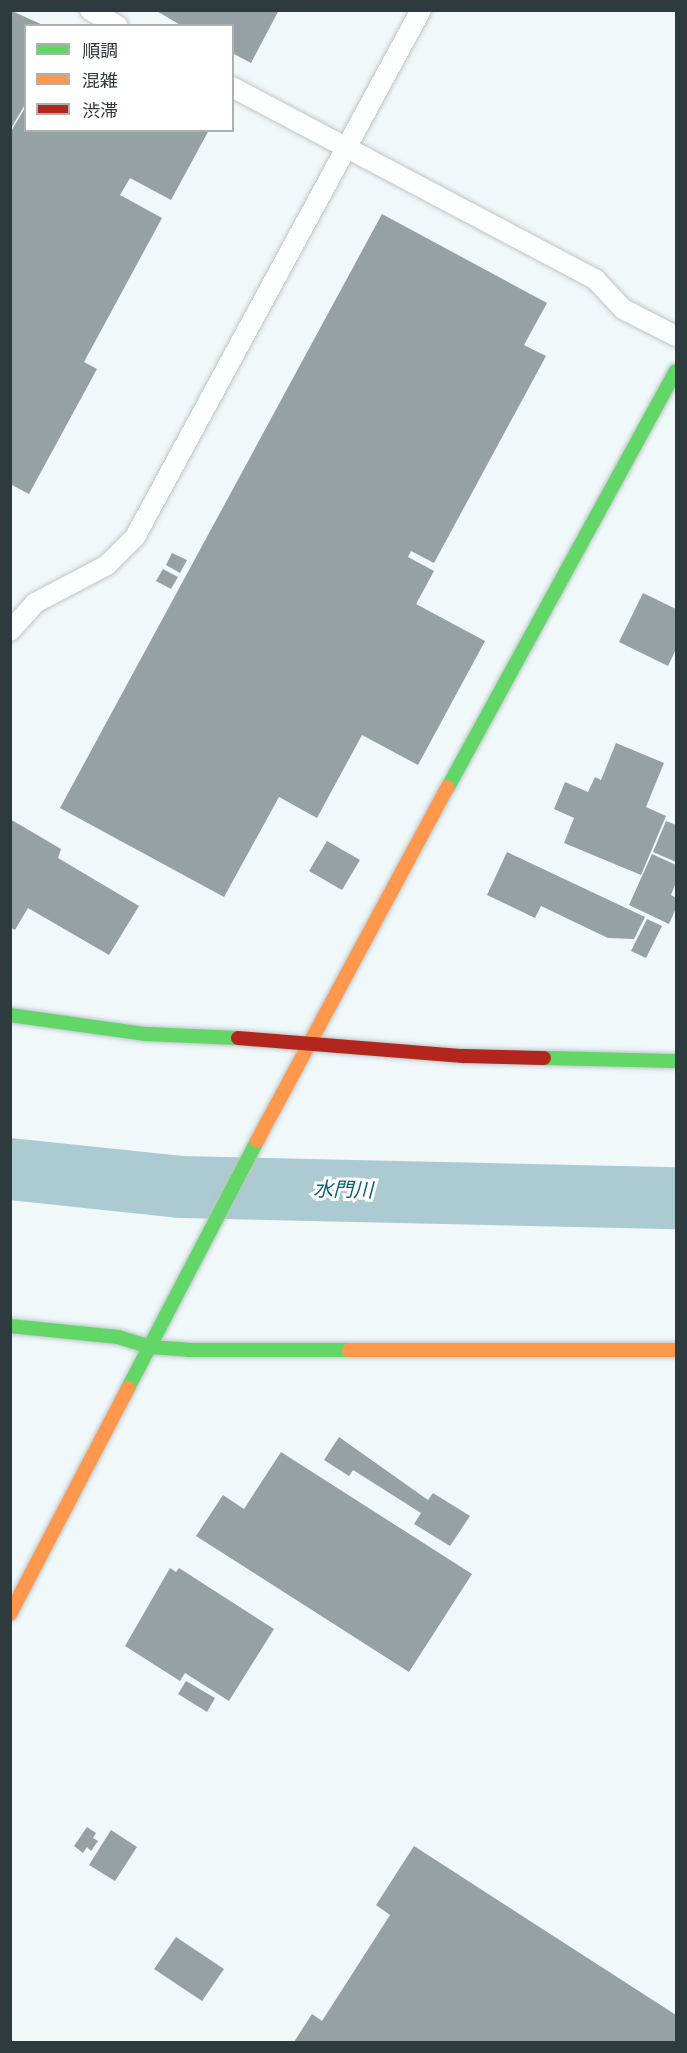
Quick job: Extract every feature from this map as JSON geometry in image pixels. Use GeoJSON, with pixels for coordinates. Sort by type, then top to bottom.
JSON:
{"type":"FeatureCollection","features":[{"type":"Feature","properties":{"kind":"street"},"geometry":{"type":"LineString","coordinates":[[10,1614],[309,1042],[676,371]]}},
{"type":"Feature","properties":{"kind":"street"},"geometry":{"type":"LineString","coordinates":[[10,1015],[146,1034],[309,1042],[463,1056],[676,1060]]}},
{"type":"Feature","properties":{"kind":"street"},"geometry":{"type":"LineString","coordinates":[[10,1326],[118,1337],[150,1347],[676,1350]]}},
{"type":"Feature","properties":{"kind":"lane"},"geometry":{"type":"LineString","coordinates":[[90,10],[114,24]]}},
{"type":"Feature","properties":{"kind":"lane"},"geometry":{"type":"LineString","coordinates":[[10,631],[35,603],[107,565],[135,537],[421,10]]}},
{"type":"Feature","properties":{"kind":"lane"},"geometry":{"type":"LineString","coordinates":[[234,88],[595,279],[623,309],[676,336]]}},
{"type":"Feature","properties":{"kind":"building"},"geometry":{"type":"Polygon","coordinates":[[[10,10],[41,24],[24,24],[24,106],[10,130],[10,10]]]}},
{"type":"Feature","properties":{"kind":"building"},"geometry":{"type":"Polygon","coordinates":[[[155,10],[279,10],[251,63],[234,54],[234,24],[179,24],[155,10]]]}},
{"type":"Feature","properties":{"kind":"building"},"geometry":{"type":"Polygon","coordinates":[[[24,109],[24,132],[208,132],[171,200],[130,178],[120,195],[162,218],[84,362],[97,369],[29,494],[10,484],[10,133],[24,109]]]}},
{"type":"Feature","properties":{"kind":"building"},"geometry":{"type":"Polygon","coordinates":[[[382,214],[547,303],[524,345],[546,356],[434,563],[411,551],[408,557],[434,571],[416,604],[485,641],[418,765],[362,735],[317,818],[279,797],[224,897],[60,808],[382,214]]]}},
{"type":"Feature","properties":{"kind":"building"},"geometry":{"type":"Polygon","coordinates":[[[172,553],[187,560],[180,573],[166,565],[172,553]]]}},
{"type":"Feature","properties":{"kind":"building"},"geometry":{"type":"Polygon","coordinates":[[[163,569],[178,577],[171,589],[156,581],[163,569]]]}},
{"type":"Feature","properties":{"kind":"building"},"geometry":{"type":"Polygon","coordinates":[[[643,593],[676,609],[676,649],[668,666],[619,642],[643,593]]]}},
{"type":"Feature","properties":{"kind":"building"},"geometry":{"type":"Polygon","coordinates":[[[616,743],[664,763],[646,807],[666,816],[641,875],[564,843],[574,818],[554,809],[565,782],[588,792],[595,777],[601,780],[616,743]]]}},
{"type":"Feature","properties":{"kind":"building"},"geometry":{"type":"Polygon","coordinates":[[[10,819],[61,849],[58,858],[139,906],[109,955],[28,908],[15,930],[10,927],[10,819]]]}},
{"type":"Feature","properties":{"kind":"building"},"geometry":{"type":"Polygon","coordinates":[[[666,821],[676,825],[676,862],[653,852],[666,821]]]}},
{"type":"Feature","properties":{"kind":"building"},"geometry":{"type":"Polygon","coordinates":[[[327,841],[360,860],[342,890],[309,871],[327,841]]]}},
{"type":"Feature","properties":{"kind":"building"},"geometry":{"type":"Polygon","coordinates":[[[507,852],[645,917],[634,939],[608,938],[541,906],[535,918],[487,895],[507,852]]]}},
{"type":"Feature","properties":{"kind":"building"},"geometry":{"type":"Polygon","coordinates":[[[652,854],[676,865],[676,882],[671,895],[676,898],[676,908],[669,924],[629,905],[652,854]]]}},
{"type":"Feature","properties":{"kind":"building"},"geometry":{"type":"Polygon","coordinates":[[[647,919],[662,926],[646,958],[631,951],[647,919]]]}},
{"type":"Feature","properties":{"kind":"building"},"geometry":{"type":"Polygon","coordinates":[[[339,1437],[428,1500],[433,1493],[470,1516],[450,1546],[414,1524],[421,1513],[353,1470],[349,1476],[324,1460],[339,1437]]]}},
{"type":"Feature","properties":{"kind":"building"},"geometry":{"type":"Polygon","coordinates":[[[281,1452],[472,1574],[409,1672],[196,1536],[223,1495],[244,1509],[281,1452]]]}},
{"type":"Feature","properties":{"kind":"building"},"geometry":{"type":"Polygon","coordinates":[[[170,1568],[176,1572],[179,1568],[274,1629],[229,1701],[185,1673],[180,1681],[125,1646],[170,1568]]]}},
{"type":"Feature","properties":{"kind":"building"},"geometry":{"type":"Polygon","coordinates":[[[186,1681],[215,1698],[207,1712],[178,1694],[186,1681]]]}},
{"type":"Feature","properties":{"kind":"building"},"geometry":{"type":"Polygon","coordinates":[[[87,1827],[96,1833],[93,1838],[98,1841],[91,1851],[87,1847],[83,1853],[74,1846],[87,1827]]]}},
{"type":"Feature","properties":{"kind":"building"},"geometry":{"type":"Polygon","coordinates":[[[111,1830],[137,1847],[115,1881],[89,1865],[111,1830]]]}},
{"type":"Feature","properties":{"kind":"building"},"geometry":{"type":"Polygon","coordinates":[[[414,1846],[676,2015],[676,2042],[294,2042],[312,2014],[322,2021],[390,1915],[376,1905],[414,1846]]]}},
{"type":"Feature","properties":{"kind":"building"},"geometry":{"type":"Polygon","coordinates":[[[176,1937],[224,1969],[202,2001],[154,1969],[176,1937]]]}},
{"type":"Feature","properties":{"kind":"waterway","name":"水門川"},"geometry":{"type":"LineString","coordinates":[[10,1169],[182,1187],[676,1198]]}},
{"type":"Feature","properties":{"kind":"traffic: fast"},"geometry":{"type":"LineString","coordinates":[[448,787],[676,371]]}},
{"type":"Feature","properties":{"kind":"traffic: fast"},"geometry":{"type":"LineString","coordinates":[[10,1015],[146,1034],[238,1038]]}},
{"type":"Feature","properties":{"kind":"traffic: fast"},"geometry":{"type":"LineString","coordinates":[[544,1058],[676,1061]]}},
{"type":"Feature","properties":{"kind":"traffic: fast"},"geometry":{"type":"LineString","coordinates":[[128,1388],[257,1141]]}},
{"type":"Feature","properties":{"kind":"traffic: fast"},"geometry":{"type":"LineString","coordinates":[[10,1326],[118,1337],[150,1347],[189,1350],[349,1350]]}},
{"type":"Feature","properties":{"kind":"traffic: slow"},"geometry":{"type":"LineString","coordinates":[[257,1141],[448,787]]}},
{"type":"Feature","properties":{"kind":"traffic: slow"},"geometry":{"type":"LineString","coordinates":[[349,1350],[676,1350]]}},
{"type":"Feature","properties":{"kind":"traffic: slow"},"geometry":{"type":"LineString","coordinates":[[10,1614],[128,1388]]}},
{"type":"Feature","properties":{"kind":"traffic: jam"},"geometry":{"type":"LineString","coordinates":[[238,1038],[463,1056],[544,1058]]}}]}
